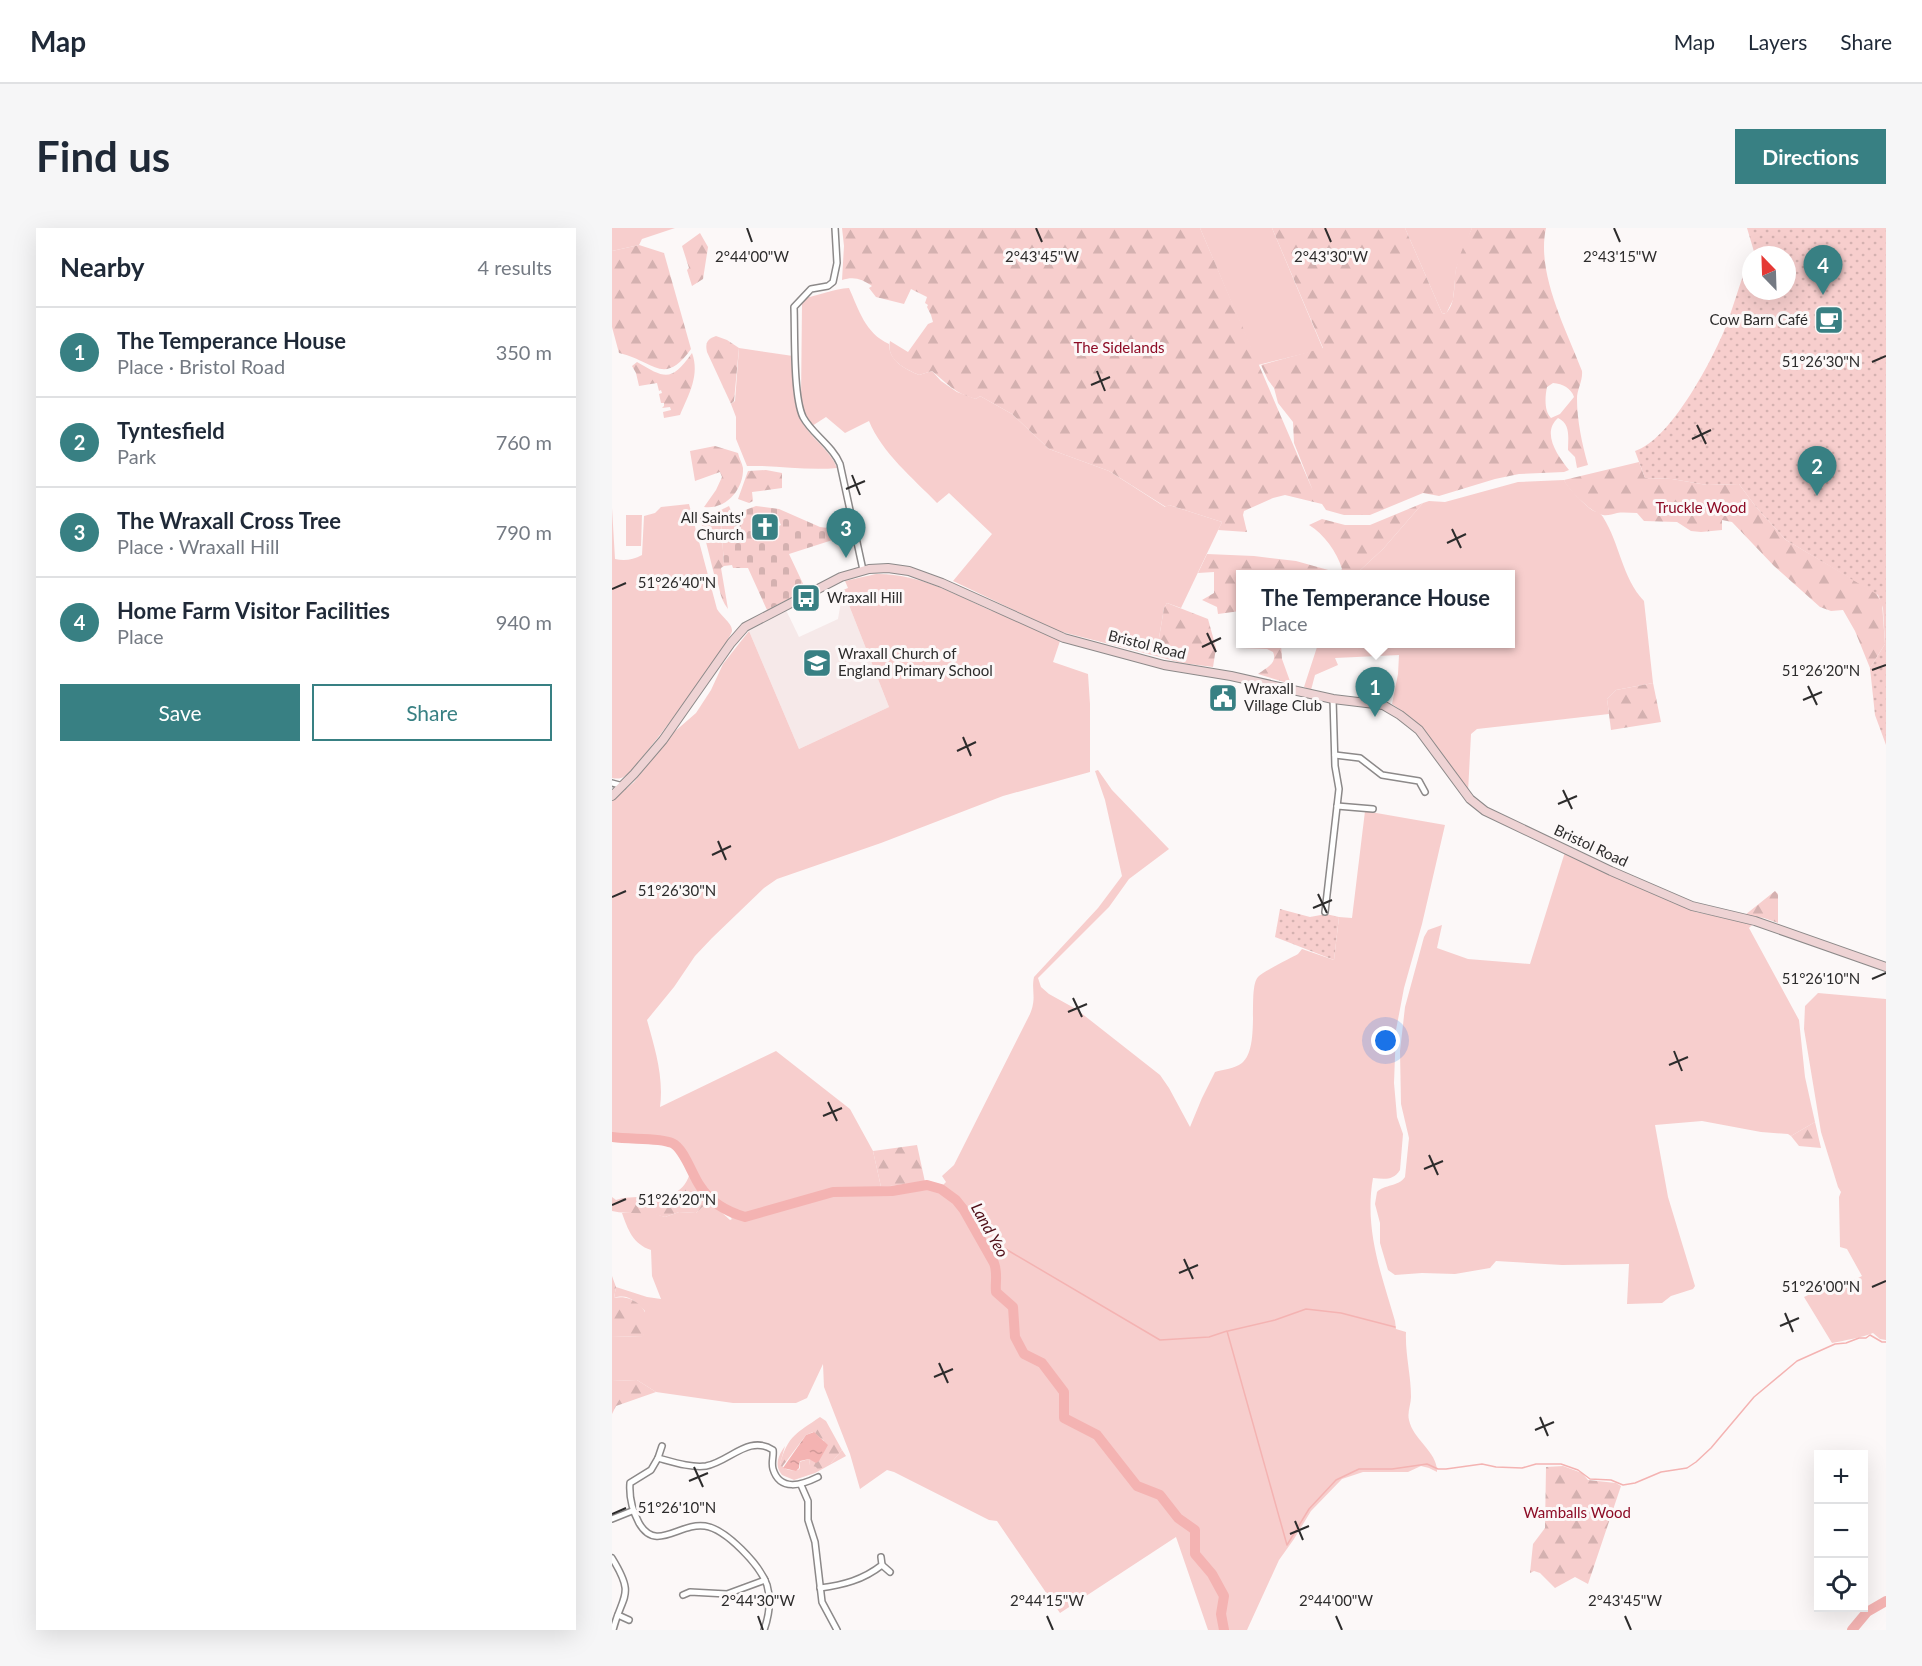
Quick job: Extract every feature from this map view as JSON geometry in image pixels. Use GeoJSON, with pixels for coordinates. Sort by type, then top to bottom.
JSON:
{"type":"FeatureCollection","features":[{"type":"Feature","properties":{"kind":"main road","name":"Bristol Road"},"geometry":{"type":"LineString","coordinates":[[612,796],[663,740],[743,629],[826,584],[864,570],[888,568],[918,573],[1064,638],[1164,665],[1231,676],[1333,699],[1373,703],[1391,709],[1425,737],[1470,799],[1485,811],[1611,871],[1692,906],[1755,921],[1886,967]]}},
{"type":"Feature","properties":{"kind":"street"},"geometry":{"type":"LineString","coordinates":[[835,228],[837,263],[832,282],[828,286],[811,289],[794,306],[797,391],[800,411],[804,419],[840,464],[864,570]]}},
{"type":"Feature","properties":{"kind":"street"},"geometry":{"type":"LineString","coordinates":[[1325,912],[1339,789],[1332,715],[1333,699]]}},
{"type":"Feature","properties":{"kind":"street"},"geometry":{"type":"LineString","coordinates":[[1335,755],[1360,758],[1382,775],[1408,782],[1419,781],[1425,792]]}},
{"type":"Feature","properties":{"kind":"street"},"geometry":{"type":"LineString","coordinates":[[612,783],[623,786]]}},
{"type":"Feature","properties":{"kind":"street"},"geometry":{"type":"LineString","coordinates":[[1337,807],[1370,807]]}},
{"type":"Feature","properties":{"kind":"street"},"geometry":{"type":"LineString","coordinates":[[1328,888],[1336,889]]}},
{"type":"Feature","properties":{"kind":"street"},"geometry":{"type":"LineString","coordinates":[[658,1458],[704,1466],[748,1447],[763,1445],[774,1451],[772,1467],[778,1478],[789,1485],[801,1485],[818,1477]]}},
{"type":"Feature","properties":{"kind":"street"},"geometry":{"type":"LineString","coordinates":[[662,1446],[650,1472],[630,1483],[632,1511],[643,1530],[653,1536],[692,1526],[703,1526],[714,1528],[734,1543],[759,1570],[765,1580],[769,1603],[764,1630]]}},
{"type":"Feature","properties":{"kind":"street"},"geometry":{"type":"LineString","coordinates":[[801,1485],[808,1501],[809,1523],[815,1542],[824,1607],[837,1630]]}},
{"type":"Feature","properties":{"kind":"street"},"geometry":{"type":"LineString","coordinates":[[612,1519],[632,1511]]}},
{"type":"Feature","properties":{"kind":"street"},"geometry":{"type":"LineString","coordinates":[[881,1557],[882,1565],[890,1572]]}},
{"type":"Feature","properties":{"kind":"street"},"geometry":{"type":"LineString","coordinates":[[612,1558],[626,1589],[625,1599],[613,1630]]}},
{"type":"Feature","properties":{"kind":"street"},"geometry":{"type":"LineString","coordinates":[[820,1588],[849,1583],[882,1565]]}},
{"type":"Feature","properties":{"kind":"street"},"geometry":{"type":"LineString","coordinates":[[683,1595],[695,1589],[727,1594],[765,1580]]}},
{"type":"Feature","properties":{"kind":"street"},"geometry":{"type":"LineString","coordinates":[[618,1615],[629,1620]]}},
{"type":"Feature","properties":{"kind":"shaded area","name":"Wraxall Church of England Primary School"},"geometry":{"type":"Polygon","coordinates":[[[843,590],[889,707],[799,749],[749,631],[786,610],[799,637],[838,619],[843,590]]]}},
{"type":"Feature","properties":{"kind":"green space"},"geometry":{"type":"Polygon","coordinates":[[[612,228],[675,228],[642,239],[639,245],[612,251],[612,228]]]}},
{"type":"Feature","properties":{"kind":"green space","name":"The Sidelands"},"geometry":{"type":"Polygon","coordinates":[[[842,228],[1200,228],[1313,491],[1294,443],[1293,422],[1278,403],[1274,388],[1261,365],[1323,348],[1272,228],[1405,228],[1442,313],[1445,314],[1453,299],[1459,259],[1472,228],[1546,228],[1545,263],[1549,282],[1554,301],[1582,371],[1577,407],[1588,465],[1577,468],[1575,457],[1568,450],[1567,428],[1558,418],[1553,424],[1551,437],[1556,451],[1569,470],[1564,472],[1519,474],[1439,496],[1423,493],[1370,515],[1344,515],[1326,510],[1322,504],[1285,495],[1244,511],[1247,532],[1218,530],[1222,522],[1169,505],[1166,507],[1109,471],[1049,449],[1012,414],[980,396],[976,399],[962,394],[932,371],[919,375],[902,366],[893,358],[889,348],[890,341],[908,352],[928,324],[933,322],[928,305],[925,303],[927,297],[911,289],[904,304],[876,297],[869,288],[872,286],[861,280],[850,278],[842,280],[844,246],[842,228]],[[1553,383],[1547,387],[1546,391],[1546,408],[1551,418],[1560,414],[1574,397],[1563,385],[1553,383]]]}},
{"type":"Feature","properties":{"kind":"green space"},"geometry":{"type":"Polygon","coordinates":[[[1200,228],[1272,228],[1323,349],[1258,365],[1200,228]]]}},
{"type":"Feature","properties":{"kind":"green space"},"geometry":{"type":"Polygon","coordinates":[[[1405,228],[1472,228],[1456,269],[1453,300],[1446,314],[1442,313],[1405,228]]]}},
{"type":"Feature","properties":{"kind":"green space"},"geometry":{"type":"Polygon","coordinates":[[[1747,228],[1886,228],[1886,745],[1875,715],[1870,668],[1885,644],[1883,608],[1878,595],[1786,540],[1739,484],[1707,485],[1672,479],[1645,478],[1635,451],[1662,432],[1699,381],[1724,331],[1742,279],[1742,300],[1796,300],[1796,246],[1752,246],[1747,228]]]}},
{"type":"Feature","properties":{"kind":"green space"},"geometry":{"type":"Polygon","coordinates":[[[700,233],[708,247],[703,279],[692,286],[682,246],[700,233]]]}},
{"type":"Feature","properties":{"kind":"green space"},"geometry":{"type":"Polygon","coordinates":[[[639,245],[664,253],[691,349],[682,360],[666,369],[619,353],[612,327],[612,251],[639,245]]]}},
{"type":"Feature","properties":{"kind":"green space"},"geometry":{"type":"Polygon","coordinates":[[[849,288],[868,327],[889,344],[895,360],[903,367],[919,375],[932,371],[941,381],[957,392],[976,399],[980,396],[1012,414],[1049,449],[1109,471],[1165,507],[1169,505],[1222,522],[1181,608],[1167,603],[1164,608],[1156,656],[1058,631],[953,581],[992,534],[949,493],[937,503],[890,454],[869,421],[845,433],[826,417],[812,426],[801,400],[802,304],[805,298],[849,288]]]}},
{"type":"Feature","properties":{"kind":"green space"},"geometry":{"type":"Polygon","coordinates":[[[716,336],[739,348],[734,401],[731,404],[707,352],[707,342],[716,336]]]}},
{"type":"Feature","properties":{"kind":"green space"},"geometry":{"type":"Polygon","coordinates":[[[739,348],[793,356],[797,412],[806,428],[827,452],[837,468],[747,466],[736,439],[736,417],[731,404],[735,401],[739,348]]]}},
{"type":"Feature","properties":{"kind":"green space"},"geometry":{"type":"Polygon","coordinates":[[[692,353],[695,369],[687,400],[680,415],[664,418],[663,412],[671,410],[670,407],[662,408],[664,403],[661,403],[659,394],[662,393],[657,383],[639,386],[632,366],[637,362],[655,372],[668,375],[679,369],[692,353]]]}},
{"type":"Feature","properties":{"kind":"green space"},"geometry":{"type":"Polygon","coordinates":[[[715,446],[738,453],[743,476],[737,490],[726,502],[704,507],[722,477],[720,472],[695,481],[690,451],[715,446]]]}},
{"type":"Feature","properties":{"kind":"green space","name":"Truckle Wood"},"geometry":{"type":"Polygon","coordinates":[[[1639,462],[1645,478],[1672,479],[1707,485],[1739,484],[1786,540],[1876,593],[1882,603],[1885,644],[1870,668],[1855,631],[1843,610],[1831,611],[1820,607],[1774,566],[1732,522],[1722,520],[1722,530],[1701,532],[1691,531],[1677,522],[1644,521],[1637,513],[1599,514],[1581,500],[1564,480],[1639,462]]]}},
{"type":"Feature","properties":{"kind":"green space"},"geometry":{"type":"Polygon","coordinates":[[[766,470],[782,473],[782,488],[752,492],[753,501],[749,503],[738,499],[748,471],[766,470]]]}},
{"type":"Feature","properties":{"kind":"green space"},"geometry":{"type":"Polygon","coordinates":[[[1564,480],[1585,504],[1602,516],[1609,527],[1631,582],[1644,601],[1653,683],[1616,690],[1607,699],[1609,714],[1477,729],[1471,734],[1468,793],[1425,733],[1392,704],[1399,655],[1335,658],[1338,665],[1315,675],[1311,690],[1304,687],[1317,648],[1515,648],[1515,570],[1360,570],[1383,549],[1423,503],[1445,502],[1518,482],[1564,480]]]}},
{"type":"Feature","properties":{"kind":"green space"},"geometry":{"type":"Polygon","coordinates":[[[1423,503],[1383,549],[1360,570],[1341,570],[1340,563],[1325,538],[1309,525],[1322,519],[1345,525],[1370,525],[1423,503]]]}},
{"type":"Feature","properties":{"kind":"green space"},"geometry":{"type":"Polygon","coordinates":[[[689,504],[717,609],[732,631],[701,680],[647,752],[625,776],[612,778],[612,508],[615,559],[625,560],[642,555],[644,516],[655,513],[661,507],[689,504]]]}},
{"type":"Feature","properties":{"kind":"green space"},"geometry":{"type":"Polygon","coordinates":[[[729,506],[733,515],[721,520],[724,566],[721,568],[728,609],[714,574],[699,514],[717,512],[729,506]]]}},
{"type":"Feature","properties":{"kind":"green space"},"geometry":{"type":"Polygon","coordinates":[[[756,506],[779,509],[820,527],[843,530],[845,536],[789,554],[806,590],[767,610],[748,568],[724,566],[721,519],[756,506]],[[773,516],[753,524],[755,530],[751,534],[753,538],[762,535],[764,538],[776,532],[775,528],[781,525],[777,517],[773,516]]]}},
{"type":"Feature","properties":{"kind":"green space"},"geometry":{"type":"Polygon","coordinates":[[[626,515],[642,515],[641,546],[626,546],[626,515]]]}},
{"type":"Feature","properties":{"kind":"green space"},"geometry":{"type":"Polygon","coordinates":[[[1207,554],[1296,561],[1328,570],[1236,570],[1236,612],[1218,614],[1217,607],[1202,600],[1214,593],[1214,572],[1198,573],[1207,554]]]}},
{"type":"Feature","properties":{"kind":"green space"},"geometry":{"type":"Polygon","coordinates":[[[876,574],[906,577],[936,586],[992,611],[993,609],[1060,641],[1053,662],[1088,674],[1090,772],[1003,796],[881,843],[777,879],[764,888],[695,956],[647,1020],[660,1074],[660,1107],[776,1051],[850,1109],[873,1151],[881,1187],[930,1182],[942,1186],[946,1182],[942,1176],[954,1165],[1030,1014],[1033,1003],[1034,977],[1098,908],[1122,876],[1105,800],[1095,771],[1098,770],[1112,790],[1169,849],[1129,879],[1109,907],[1038,978],[1041,987],[1049,994],[1076,1009],[1160,1075],[1190,1127],[1215,1072],[1239,1065],[1248,1055],[1253,1032],[1255,983],[1258,977],[1298,954],[1302,949],[1334,960],[1339,917],[1352,918],[1365,811],[1445,825],[1422,924],[1404,988],[1396,1030],[1394,1083],[1397,1117],[1403,1134],[1400,1170],[1391,1178],[1373,1178],[1371,1197],[1375,1251],[1396,1329],[1406,1332],[1411,1389],[1409,1420],[1415,1434],[1434,1458],[1437,1472],[1421,1466],[1408,1472],[1363,1472],[1342,1479],[1311,1511],[1279,1560],[1247,1630],[1208,1630],[1176,1537],[1060,1613],[997,1521],[989,1520],[887,1470],[860,1489],[850,1454],[824,1387],[823,1364],[807,1398],[796,1403],[733,1403],[656,1392],[637,1380],[612,1381],[612,1337],[643,1336],[645,1311],[628,1298],[614,1298],[616,1287],[661,1299],[652,1276],[651,1250],[635,1240],[622,1213],[653,1213],[665,1217],[679,1212],[696,1213],[709,1201],[730,1220],[732,1219],[700,1185],[683,1151],[677,1145],[664,1141],[612,1135],[612,801],[634,782],[673,733],[696,713],[711,690],[723,664],[749,631],[799,749],[889,707],[843,590],[848,588],[845,581],[876,574]]]}},
{"type":"Feature","properties":{"kind":"green space"},"geometry":{"type":"Polygon","coordinates":[[[1167,603],[1208,619],[1216,648],[1213,667],[1182,663],[1156,656],[1164,608],[1167,603]]]}},
{"type":"Feature","properties":{"kind":"green space"},"geometry":{"type":"Polygon","coordinates":[[[1243,648],[1281,648],[1282,659],[1291,684],[1258,674],[1273,662],[1273,652],[1267,649],[1243,648]]]}},
{"type":"Feature","properties":{"kind":"green space"},"geometry":{"type":"Polygon","coordinates":[[[1653,683],[1661,722],[1611,730],[1607,699],[1616,690],[1653,683]]]}},
{"type":"Feature","properties":{"kind":"green space"},"geometry":{"type":"Polygon","coordinates":[[[1565,852],[1604,872],[1696,912],[1753,924],[1749,928],[1799,1020],[1805,1077],[1815,1122],[1791,1136],[1702,1121],[1655,1125],[1668,1197],[1695,1286],[1693,1289],[1671,1296],[1662,1303],[1627,1304],[1629,1264],[1562,1265],[1496,1261],[1490,1268],[1455,1274],[1395,1275],[1388,1270],[1380,1243],[1380,1223],[1375,1204],[1377,1192],[1405,1177],[1409,1138],[1401,1104],[1400,1051],[1405,1007],[1424,937],[1428,930],[1442,925],[1437,948],[1468,959],[1530,964],[1565,852]]]}},
{"type":"Feature","properties":{"kind":"green space"},"geometry":{"type":"Polygon","coordinates":[[[1775,891],[1778,894],[1778,923],[1745,915],[1775,891]]]}},
{"type":"Feature","properties":{"kind":"green space"},"geometry":{"type":"Polygon","coordinates":[[[1280,909],[1310,917],[1326,914],[1339,917],[1334,960],[1275,937],[1280,909]]]}},
{"type":"Feature","properties":{"kind":"green space"},"geometry":{"type":"Polygon","coordinates":[[[1818,993],[1886,999],[1886,1340],[1880,1339],[1873,1333],[1832,1343],[1804,1297],[1829,1285],[1833,1291],[1862,1276],[1847,1249],[1840,1247],[1839,1197],[1841,1192],[1821,1132],[1804,1029],[1805,1006],[1818,993]]]}},
{"type":"Feature","properties":{"kind":"green space"},"geometry":{"type":"Polygon","coordinates":[[[1815,1122],[1821,1148],[1799,1146],[1791,1136],[1815,1122]]]}},
{"type":"Feature","properties":{"kind":"green space"},"geometry":{"type":"Polygon","coordinates":[[[917,1145],[925,1182],[881,1187],[873,1151],[917,1145]]]}},
{"type":"Feature","properties":{"kind":"green space"},"geometry":{"type":"Polygon","coordinates":[[[690,1173],[698,1190],[709,1201],[696,1213],[679,1212],[665,1217],[612,1211],[612,1197],[616,1200],[669,1195],[685,1184],[690,1173]]]}},
{"type":"Feature","properties":{"kind":"green space"},"geometry":{"type":"Polygon","coordinates":[[[612,1276],[616,1287],[614,1298],[631,1299],[644,1310],[647,1321],[643,1336],[612,1337],[612,1276]]]}},
{"type":"Feature","properties":{"kind":"green space"},"geometry":{"type":"Polygon","coordinates":[[[637,1380],[656,1392],[616,1406],[612,1414],[612,1381],[637,1380]]]}},
{"type":"Feature","properties":{"kind":"green space"},"geometry":{"type":"Polygon","coordinates":[[[820,1417],[826,1421],[842,1450],[831,1463],[818,1470],[810,1465],[809,1459],[813,1460],[824,1441],[813,1432],[806,1435],[782,1467],[780,1464],[783,1454],[790,1441],[799,1431],[820,1417]]]}},
{"type":"Feature","properties":{"kind":"green space"},"geometry":{"type":"Polygon","coordinates":[[[785,1446],[780,1464],[790,1470],[798,1470],[799,1462],[809,1459],[810,1465],[831,1463],[842,1450],[846,1456],[815,1473],[794,1480],[782,1475],[778,1468],[779,1457],[785,1446]]]}},
{"type":"Feature","properties":{"kind":"green space","name":"Wamballs Wood"},"geometry":{"type":"Polygon","coordinates":[[[1563,1466],[1582,1473],[1588,1480],[1616,1483],[1621,1486],[1588,1584],[1575,1577],[1555,1588],[1540,1573],[1534,1571],[1530,1573],[1533,1544],[1545,1528],[1546,1467],[1563,1466]]]}},
{"type":"Feature","properties":{"kind":"water"},"geometry":{"type":"Polygon","coordinates":[[[814,1432],[828,1445],[819,1461],[816,1463],[809,1459],[800,1461],[796,1471],[783,1468],[806,1435],[814,1432]]]}},
{"type":"Feature","properties":{"kind":"waterway","name":"Land Yeo"},"geometry":{"type":"LineString","coordinates":[[612,1137],[672,1143],[688,1162],[704,1192],[714,1202],[745,1217],[833,1192],[892,1191],[927,1185],[941,1189],[956,1200],[994,1263],[996,1292],[1013,1307],[1015,1337],[1024,1354],[1042,1363],[1064,1392],[1064,1418],[1097,1435],[1137,1486],[1160,1495],[1178,1518],[1195,1530],[1195,1554],[1212,1574],[1224,1596],[1221,1614],[1224,1630]]}},
{"type":"Feature","properties":{"kind":"waterway"},"geometry":{"type":"LineString","coordinates":[[983,1243],[1004,1248],[1160,1340],[1209,1337],[1227,1331],[1287,1545],[1309,1509],[1336,1480],[1359,1469],[1392,1469],[1427,1464],[1438,1469],[1482,1464],[1522,1468],[1536,1464],[1561,1464],[1578,1470],[1590,1479],[1611,1480],[1623,1485],[1635,1483],[1661,1472],[1687,1468],[1711,1448],[1754,1397],[1797,1361],[1835,1344],[1866,1338],[1870,1335],[1886,1342]]}},
{"type":"Feature","properties":{"kind":"waterway"},"geometry":{"type":"LineString","coordinates":[[1228,1331],[1275,1320],[1306,1309],[1341,1313],[1395,1327]]}},
{"type":"Feature","properties":{"kind":"waterway","name":"Land Yeo"},"geometry":{"type":"LineString","coordinates":[[1852,1630],[1867,1612],[1886,1601]]}},
{"type":"Feature","properties":{"kind":"place","name":"Home Farm Visitor Facilities"},"geometry":{"type":"Point","coordinates":[1823,295]}},
{"type":"Feature","properties":{"kind":"place","name":"Cow Barn Café"},"geometry":{"type":"Point","coordinates":[1829,320]}},
{"type":"Feature","properties":{"kind":"place","name":"Tyntesfield"},"geometry":{"type":"Point","coordinates":[1817,496]}},
{"type":"Feature","properties":{"kind":"place","name":"All Saints' Church"},"geometry":{"type":"Point","coordinates":[765,527]}},
{"type":"Feature","properties":{"kind":"place","name":"The Wraxall Cross Tree"},"geometry":{"type":"Point","coordinates":[846,558]}},
{"type":"Feature","properties":{"kind":"place","name":"Wraxall Hill"},"geometry":{"type":"Point","coordinates":[806,598]}},
{"type":"Feature","properties":{"kind":"place","name":"Wraxall Church of England Primary School"},"geometry":{"type":"Point","coordinates":[817,663]}},
{"type":"Feature","properties":{"kind":"place","name":"Wraxall Village Club"},"geometry":{"type":"Point","coordinates":[1223,698]}},
{"type":"Feature","properties":{"kind":"place","name":"The Temperance House"},"geometry":{"type":"Point","coordinates":[1375,717]}}]}
